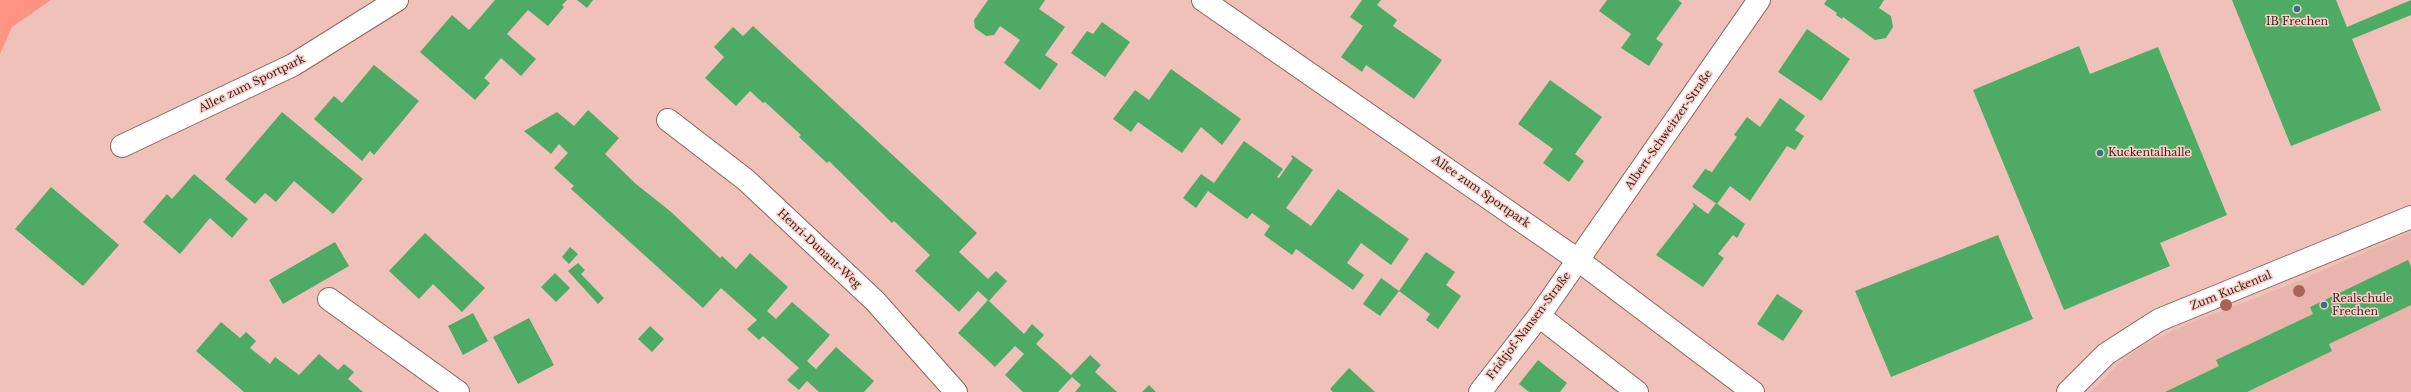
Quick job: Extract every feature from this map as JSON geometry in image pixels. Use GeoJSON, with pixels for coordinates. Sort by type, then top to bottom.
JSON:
{"type":"FeatureCollection","features":[{"type":"Feature","properties":{"kind":"street","name":"Allee zum Sportpark"},"geometry":{"type":"LineString","coordinates":[[122,146],[293,65],[397,0]]}},
{"type":"Feature","properties":{"kind":"street","name":"Allee zum Sportpark"},"geometry":{"type":"LineString","coordinates":[[1203,0],[1578,260],[1753,392]]}},
{"type":"Feature","properties":{"kind":"street","name":"Albert-Schweitzer-Straße"},"geometry":{"type":"LineString","coordinates":[[1578,260],[1759,0]]}},
{"type":"Feature","properties":{"kind":"street","name":"Henri-Dunant-Weg"},"geometry":{"type":"LineString","coordinates":[[668,120],[746,180],[876,301],[956,392]]}},
{"type":"Feature","properties":{"kind":"street","name":"Zum Kuckental"},"geometry":{"type":"LineString","coordinates":[[2068,392],[2106,354],[2160,320],[2411,217]]}},
{"type":"Feature","properties":{"kind":"street","name":"Fridtjof-Nansen-Straße"},"geometry":{"type":"LineString","coordinates":[[1480,392],[1539,316],[1578,260]]}},
{"type":"Feature","properties":{"kind":"street"},"geometry":{"type":"LineString","coordinates":[[330,299],[458,392]]}},
{"type":"Feature","properties":{"kind":"street"},"geometry":{"type":"LineString","coordinates":[[1539,316],[1637,392]]}},
{"type":"Feature","properties":{"kind":"shaded area"},"geometry":{"type":"Polygon","coordinates":[[[0,0],[51,0],[12,27],[0,54],[0,0]]]}},
{"type":"Feature","properties":{"kind":"shaded area","name":"Realschule Frechen"},"geometry":{"type":"Polygon","coordinates":[[[2411,232],[2411,392],[2091,392],[2123,360],[2142,346],[2185,325],[2289,285],[2411,232]]]}},
{"type":"Feature","properties":{"kind":"building"},"geometry":{"type":"Polygon","coordinates":[[[495,0],[567,0],[562,5],[564,7],[548,26],[528,10],[507,34],[536,59],[521,76],[501,58],[484,78],[490,83],[475,100],[420,52],[452,15],[469,30],[495,0]]]}},
{"type":"Feature","properties":{"kind":"building"},"geometry":{"type":"Polygon","coordinates":[[[577,0],[593,0],[587,8],[577,0]]]}},
{"type":"Feature","properties":{"kind":"building"},"geometry":{"type":"Polygon","coordinates":[[[988,0],[1045,0],[1039,9],[1065,27],[1045,55],[1058,64],[1040,90],[1004,63],[1020,40],[1000,26],[994,35],[986,36],[975,28],[974,20],[988,0]]]}},
{"type":"Feature","properties":{"kind":"building"},"geometry":{"type":"Polygon","coordinates":[[[1362,0],[1381,0],[1377,5],[1397,20],[1393,26],[1442,60],[1414,99],[1366,65],[1362,72],[1341,57],[1363,26],[1350,17],[1362,0]]]}},
{"type":"Feature","properties":{"kind":"building"},"geometry":{"type":"Polygon","coordinates":[[[1607,0],[1678,0],[1682,3],[1656,39],[1663,44],[1649,66],[1621,48],[1631,34],[1599,11],[1607,0]]]}},
{"type":"Feature","properties":{"kind":"building"},"geometry":{"type":"Polygon","coordinates":[[[1827,0],[1884,0],[1879,8],[1891,16],[1893,27],[1886,38],[1875,40],[1843,17],[1842,19],[1836,15],[1837,13],[1824,4],[1827,0]]]}},
{"type":"Feature","properties":{"kind":"building"},"geometry":{"type":"Polygon","coordinates":[[[2232,0],[2336,0],[2347,27],[2411,0],[2411,15],[2352,39],[2381,110],[2291,146],[2232,0]]]}},
{"type":"Feature","properties":{"kind":"building"},"geometry":{"type":"Polygon","coordinates":[[[1102,22],[1130,42],[1105,77],[1071,53],[1087,31],[1093,34],[1102,22]]]}},
{"type":"Feature","properties":{"kind":"building"},"geometry":{"type":"Polygon","coordinates":[[[753,26],[977,233],[959,252],[988,279],[996,271],[1007,281],[989,301],[1024,334],[1032,324],[1044,335],[1036,344],[1071,375],[1090,355],[1101,365],[1095,372],[1117,392],[1075,392],[1081,385],[1072,377],[1058,392],[1023,392],[1005,375],[1024,354],[1015,346],[995,367],[958,333],[988,300],[978,291],[959,312],[915,271],[930,255],[894,221],[892,223],[829,161],[827,163],[799,137],[801,135],[765,102],[763,103],[750,91],[736,106],[705,78],[724,57],[714,47],[733,27],[743,36],[753,26]]]}},
{"type":"Feature","properties":{"kind":"building"},"geometry":{"type":"Polygon","coordinates":[[[1807,29],[1850,59],[1821,101],[1778,72],[1807,29]]]}},
{"type":"Feature","properties":{"kind":"building","name":"Kuckentalhalle"},"geometry":{"type":"Polygon","coordinates":[[[2079,46],[2090,74],[2158,47],[2227,215],[2160,243],[2170,266],[2064,310],[1973,90],[2079,46]]]}},
{"type":"Feature","properties":{"kind":"building"},"geometry":{"type":"Polygon","coordinates":[[[374,65],[419,101],[374,155],[370,151],[362,161],[314,119],[334,96],[342,103],[374,65]]]}},
{"type":"Feature","properties":{"kind":"building"},"geometry":{"type":"Polygon","coordinates":[[[1171,69],[1241,119],[1222,145],[1201,127],[1182,153],[1138,122],[1131,132],[1113,119],[1135,90],[1149,100],[1171,69]]]}},
{"type":"Feature","properties":{"kind":"building"},"geometry":{"type":"Polygon","coordinates":[[[1550,80],[1602,117],[1575,154],[1584,161],[1569,182],[1543,163],[1553,149],[1518,124],[1550,80]]]}},
{"type":"Feature","properties":{"kind":"building"},"geometry":{"type":"Polygon","coordinates":[[[1780,98],[1805,116],[1795,130],[1804,136],[1795,150],[1787,146],[1750,201],[1730,186],[1717,204],[1692,187],[1705,169],[1712,172],[1737,137],[1734,135],[1747,117],[1760,127],[1780,98]]]}},
{"type":"Feature","properties":{"kind":"building"},"geometry":{"type":"Polygon","coordinates":[[[588,110],[619,138],[605,154],[636,184],[670,211],[720,258],[722,256],[736,269],[750,253],[788,287],[767,311],[776,319],[792,302],[830,335],[807,361],[816,369],[836,347],[874,381],[864,392],[819,392],[807,381],[799,390],[787,380],[799,368],[763,336],[759,340],[747,329],[757,320],[721,288],[703,308],[571,189],[574,186],[554,168],[568,153],[559,144],[551,154],[524,131],[557,112],[574,126],[588,110]]]}},
{"type":"Feature","properties":{"kind":"building"},"geometry":{"type":"Polygon","coordinates":[[[282,112],[363,179],[333,214],[294,181],[276,202],[265,193],[255,204],[225,179],[282,112]]]}},
{"type":"Feature","properties":{"kind":"building"},"geometry":{"type":"Polygon","coordinates":[[[1244,141],[1283,169],[1277,177],[1279,178],[1293,158],[1291,157],[1292,155],[1313,170],[1286,208],[1311,226],[1338,189],[1409,239],[1391,265],[1361,243],[1347,263],[1364,275],[1353,290],[1296,249],[1292,255],[1264,235],[1270,226],[1252,213],[1247,219],[1208,191],[1196,208],[1183,198],[1201,174],[1214,183],[1244,141]]]}},
{"type":"Feature","properties":{"kind":"building"},"geometry":{"type":"Polygon","coordinates":[[[194,174],[248,219],[232,238],[210,218],[180,254],[143,222],[167,194],[172,199],[194,174]]]}},
{"type":"Feature","properties":{"kind":"building"},"geometry":{"type":"Polygon","coordinates":[[[51,187],[119,245],[83,286],[15,229],[51,187]]]}},
{"type":"Feature","properties":{"kind":"building"},"geometry":{"type":"Polygon","coordinates":[[[1692,202],[1708,214],[1716,203],[1745,224],[1737,238],[1733,235],[1718,254],[1724,258],[1703,287],[1656,255],[1694,206],[1692,202]]]}},
{"type":"Feature","properties":{"kind":"building"},"geometry":{"type":"Polygon","coordinates":[[[425,233],[485,288],[462,312],[433,284],[419,299],[389,271],[425,233]]]}},
{"type":"Feature","properties":{"kind":"building"},"geometry":{"type":"Polygon","coordinates":[[[1998,235],[2033,319],[1891,377],[1855,291],[1998,235]]]}},
{"type":"Feature","properties":{"kind":"building"},"geometry":{"type":"Polygon","coordinates":[[[335,242],[349,266],[283,304],[269,280],[335,242]]]}},
{"type":"Feature","properties":{"kind":"building"},"geometry":{"type":"Polygon","coordinates":[[[570,247],[578,254],[569,264],[562,257],[570,247]]]}},
{"type":"Feature","properties":{"kind":"building"},"geometry":{"type":"Polygon","coordinates":[[[1426,252],[1455,272],[1446,285],[1461,296],[1438,329],[1426,320],[1430,314],[1399,291],[1426,252]]]}},
{"type":"Feature","properties":{"kind":"building"},"geometry":{"type":"Polygon","coordinates":[[[2408,260],[2411,267],[2411,305],[2329,344],[2332,351],[2247,392],[2165,392],[2219,366],[2216,360],[2313,314],[2310,307],[2408,260]]]}},
{"type":"Feature","properties":{"kind":"building"},"geometry":{"type":"Polygon","coordinates":[[[578,263],[585,270],[581,274],[604,298],[598,304],[568,271],[578,263]]]}},
{"type":"Feature","properties":{"kind":"building"},"geometry":{"type":"Polygon","coordinates":[[[555,273],[570,288],[556,302],[541,287],[555,273]]]}},
{"type":"Feature","properties":{"kind":"building"},"geometry":{"type":"Polygon","coordinates":[[[1381,278],[1399,291],[1380,316],[1363,304],[1381,278]]]}},
{"type":"Feature","properties":{"kind":"building"},"geometry":{"type":"Polygon","coordinates":[[[1777,294],[1803,311],[1783,341],[1757,324],[1777,294]]]}},
{"type":"Feature","properties":{"kind":"building"},"geometry":{"type":"Polygon","coordinates":[[[473,313],[488,341],[463,355],[448,326],[473,313]]]}},
{"type":"Feature","properties":{"kind":"building"},"geometry":{"type":"Polygon","coordinates":[[[529,318],[554,365],[518,384],[493,337],[529,318]]]}},
{"type":"Feature","properties":{"kind":"building"},"geometry":{"type":"Polygon","coordinates":[[[221,322],[240,338],[246,332],[256,341],[250,348],[270,364],[275,357],[299,375],[319,354],[338,370],[344,364],[354,372],[348,379],[363,392],[244,392],[196,351],[221,322]]]}},
{"type":"Feature","properties":{"kind":"building"},"geometry":{"type":"Polygon","coordinates":[[[650,326],[664,339],[652,352],[638,339],[650,326]]]}},
{"type":"Feature","properties":{"kind":"building"},"geometry":{"type":"Polygon","coordinates":[[[1538,360],[1567,383],[1560,392],[1529,392],[1519,384],[1538,360]]]}},
{"type":"Feature","properties":{"kind":"building"},"geometry":{"type":"Polygon","coordinates":[[[1349,368],[1375,392],[1333,392],[1330,389],[1349,368]]]}},
{"type":"Feature","properties":{"kind":"building"},"geometry":{"type":"Polygon","coordinates":[[[1149,385],[1156,392],[1142,392],[1149,385]]]}},
{"type":"Feature","properties":{"kind":"place","name":"IB Frechen"},"geometry":{"type":"Point","coordinates":[2297,9]}},
{"type":"Feature","properties":{"kind":"place","name":"Kuckentalhalle"},"geometry":{"type":"Point","coordinates":[2100,153]}},
{"type":"Feature","properties":{"kind":"place","name":"Realschule Frechen"},"geometry":{"type":"Point","coordinates":[2324,305]}}]}
